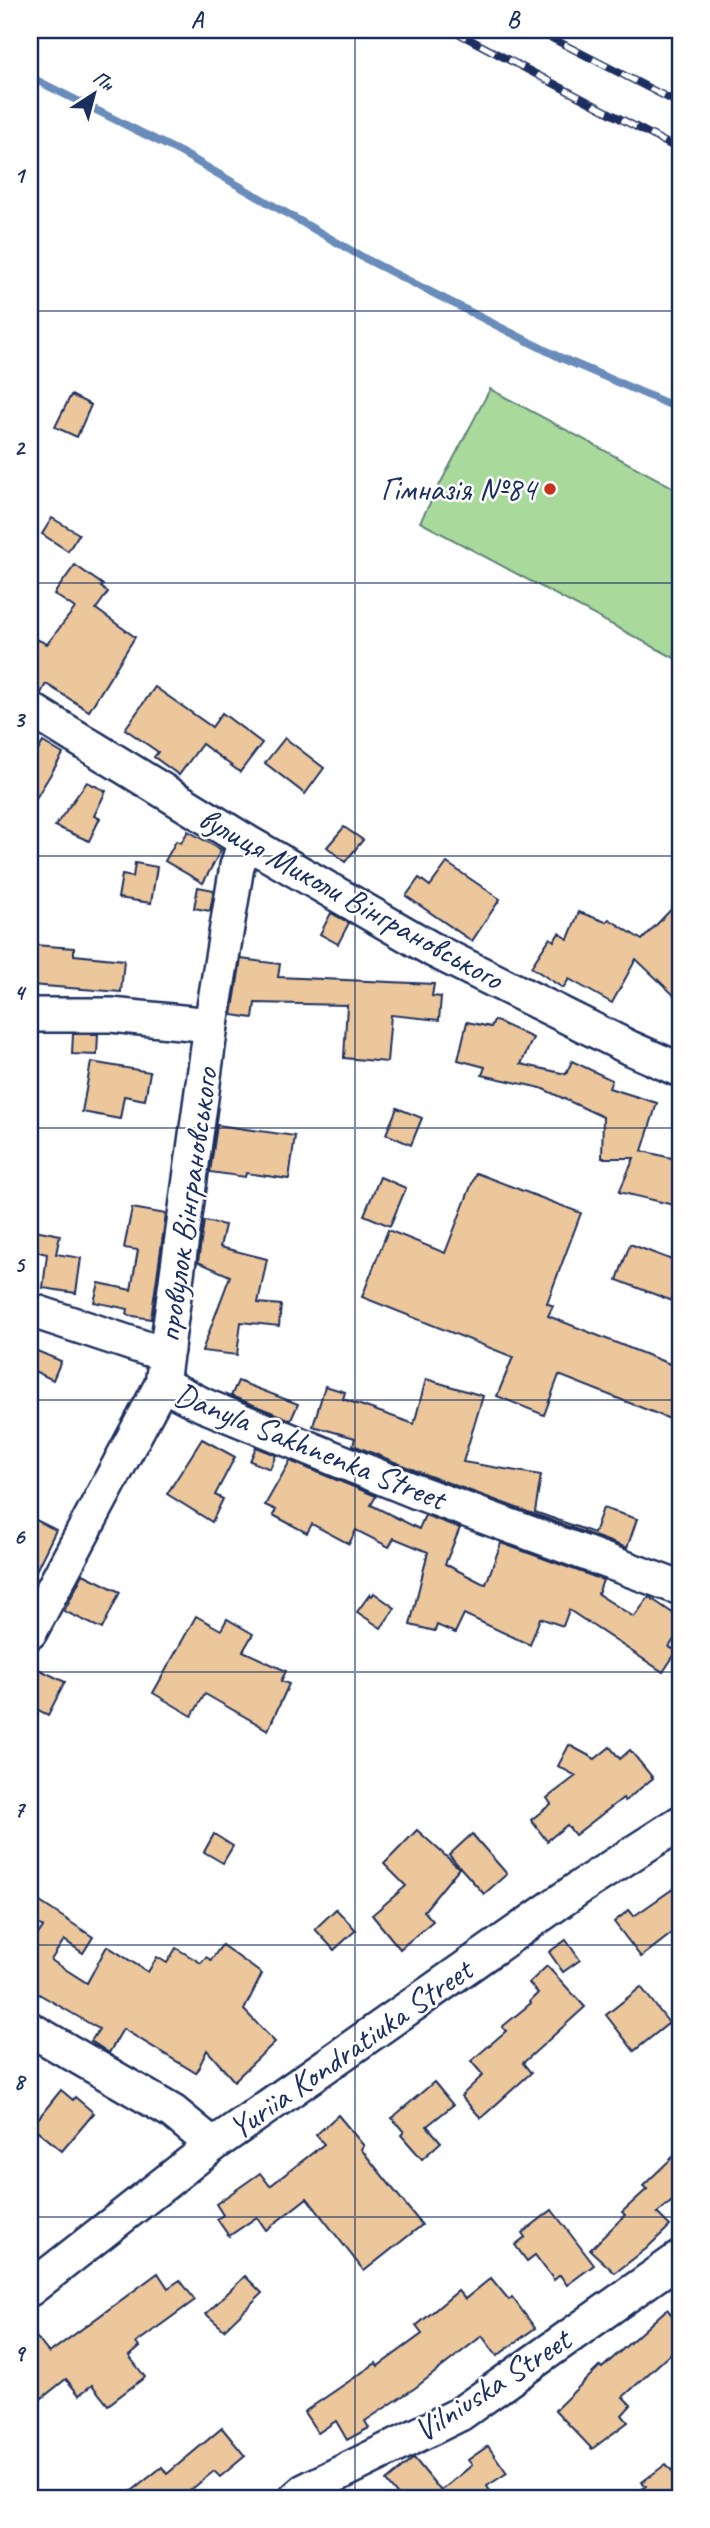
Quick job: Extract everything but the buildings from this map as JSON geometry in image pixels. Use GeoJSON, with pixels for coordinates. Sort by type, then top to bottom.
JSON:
{"type":"FeatureCollection","features":[{"type":"Feature","properties":{"kind":"street","name":"вулиця Миколи Вінграновського"},"geometry":{"type":"LineString","coordinates":[[30,709],[245,841],[435,951],[680,1070]]}},
{"type":"Feature","properties":{"kind":"street","name":"провулок Вінграновського"},"geometry":{"type":"LineString","coordinates":[[162,1384],[211,1025],[237,866],[245,841]]}},
{"type":"Feature","properties":{"kind":"street","name":"провулок Вінграновського"},"geometry":{"type":"LineString","coordinates":[[30,1015],[111,1015],[211,1025]]}},
{"type":"Feature","properties":{"kind":"street","name":"Danyla Sakhnenka Street"},"geometry":{"type":"LineString","coordinates":[[30,1310],[148,1349],[167,1350]]}},
{"type":"Feature","properties":{"kind":"street","name":"Danyla Sakhnenka Street"},"geometry":{"type":"LineString","coordinates":[[31,1631],[162,1384],[204,1405],[417,1492],[680,1588]]}},
{"type":"Feature","properties":{"kind":"street","name":"Yuriia Kondratiuka Street"},"geometry":{"type":"LineString","coordinates":[[30,2289],[213,2145],[582,1886],[680,1824]]}},
{"type":"Feature","properties":{"kind":"street"},"geometry":{"type":"LineString","coordinates":[[30,2029],[173,2112],[213,2145]]}},
{"type":"Feature","properties":{"kind":"street","name":"Vilniuska Street"},"geometry":{"type":"LineString","coordinates":[[296,2498],[304,2491],[460,2414],[680,2258]]}},
{"type":"Feature","properties":{"kind":"green space"},"geometry":{"type":"Polygon","coordinates":[[[490,389],[680,491],[680,661],[420,522],[490,389]]]}},
{"type":"Feature","properties":{"kind":"waterway"},"geometry":{"type":"LineString","coordinates":[[30,77],[182,153],[364,258],[559,357],[680,409]]}},
{"type":"Feature","properties":{"kind":"railway"},"geometry":{"type":"LineString","coordinates":[[452,30],[680,150]]}},
{"type":"Feature","properties":{"kind":"railway"},"geometry":{"type":"LineString","coordinates":[[536,30],[680,104]]}},
{"type":"Feature","properties":{"kind":"place","name":"Гімназія №84"},"geometry":{"type":"Point","coordinates":[550,489]}}]}
